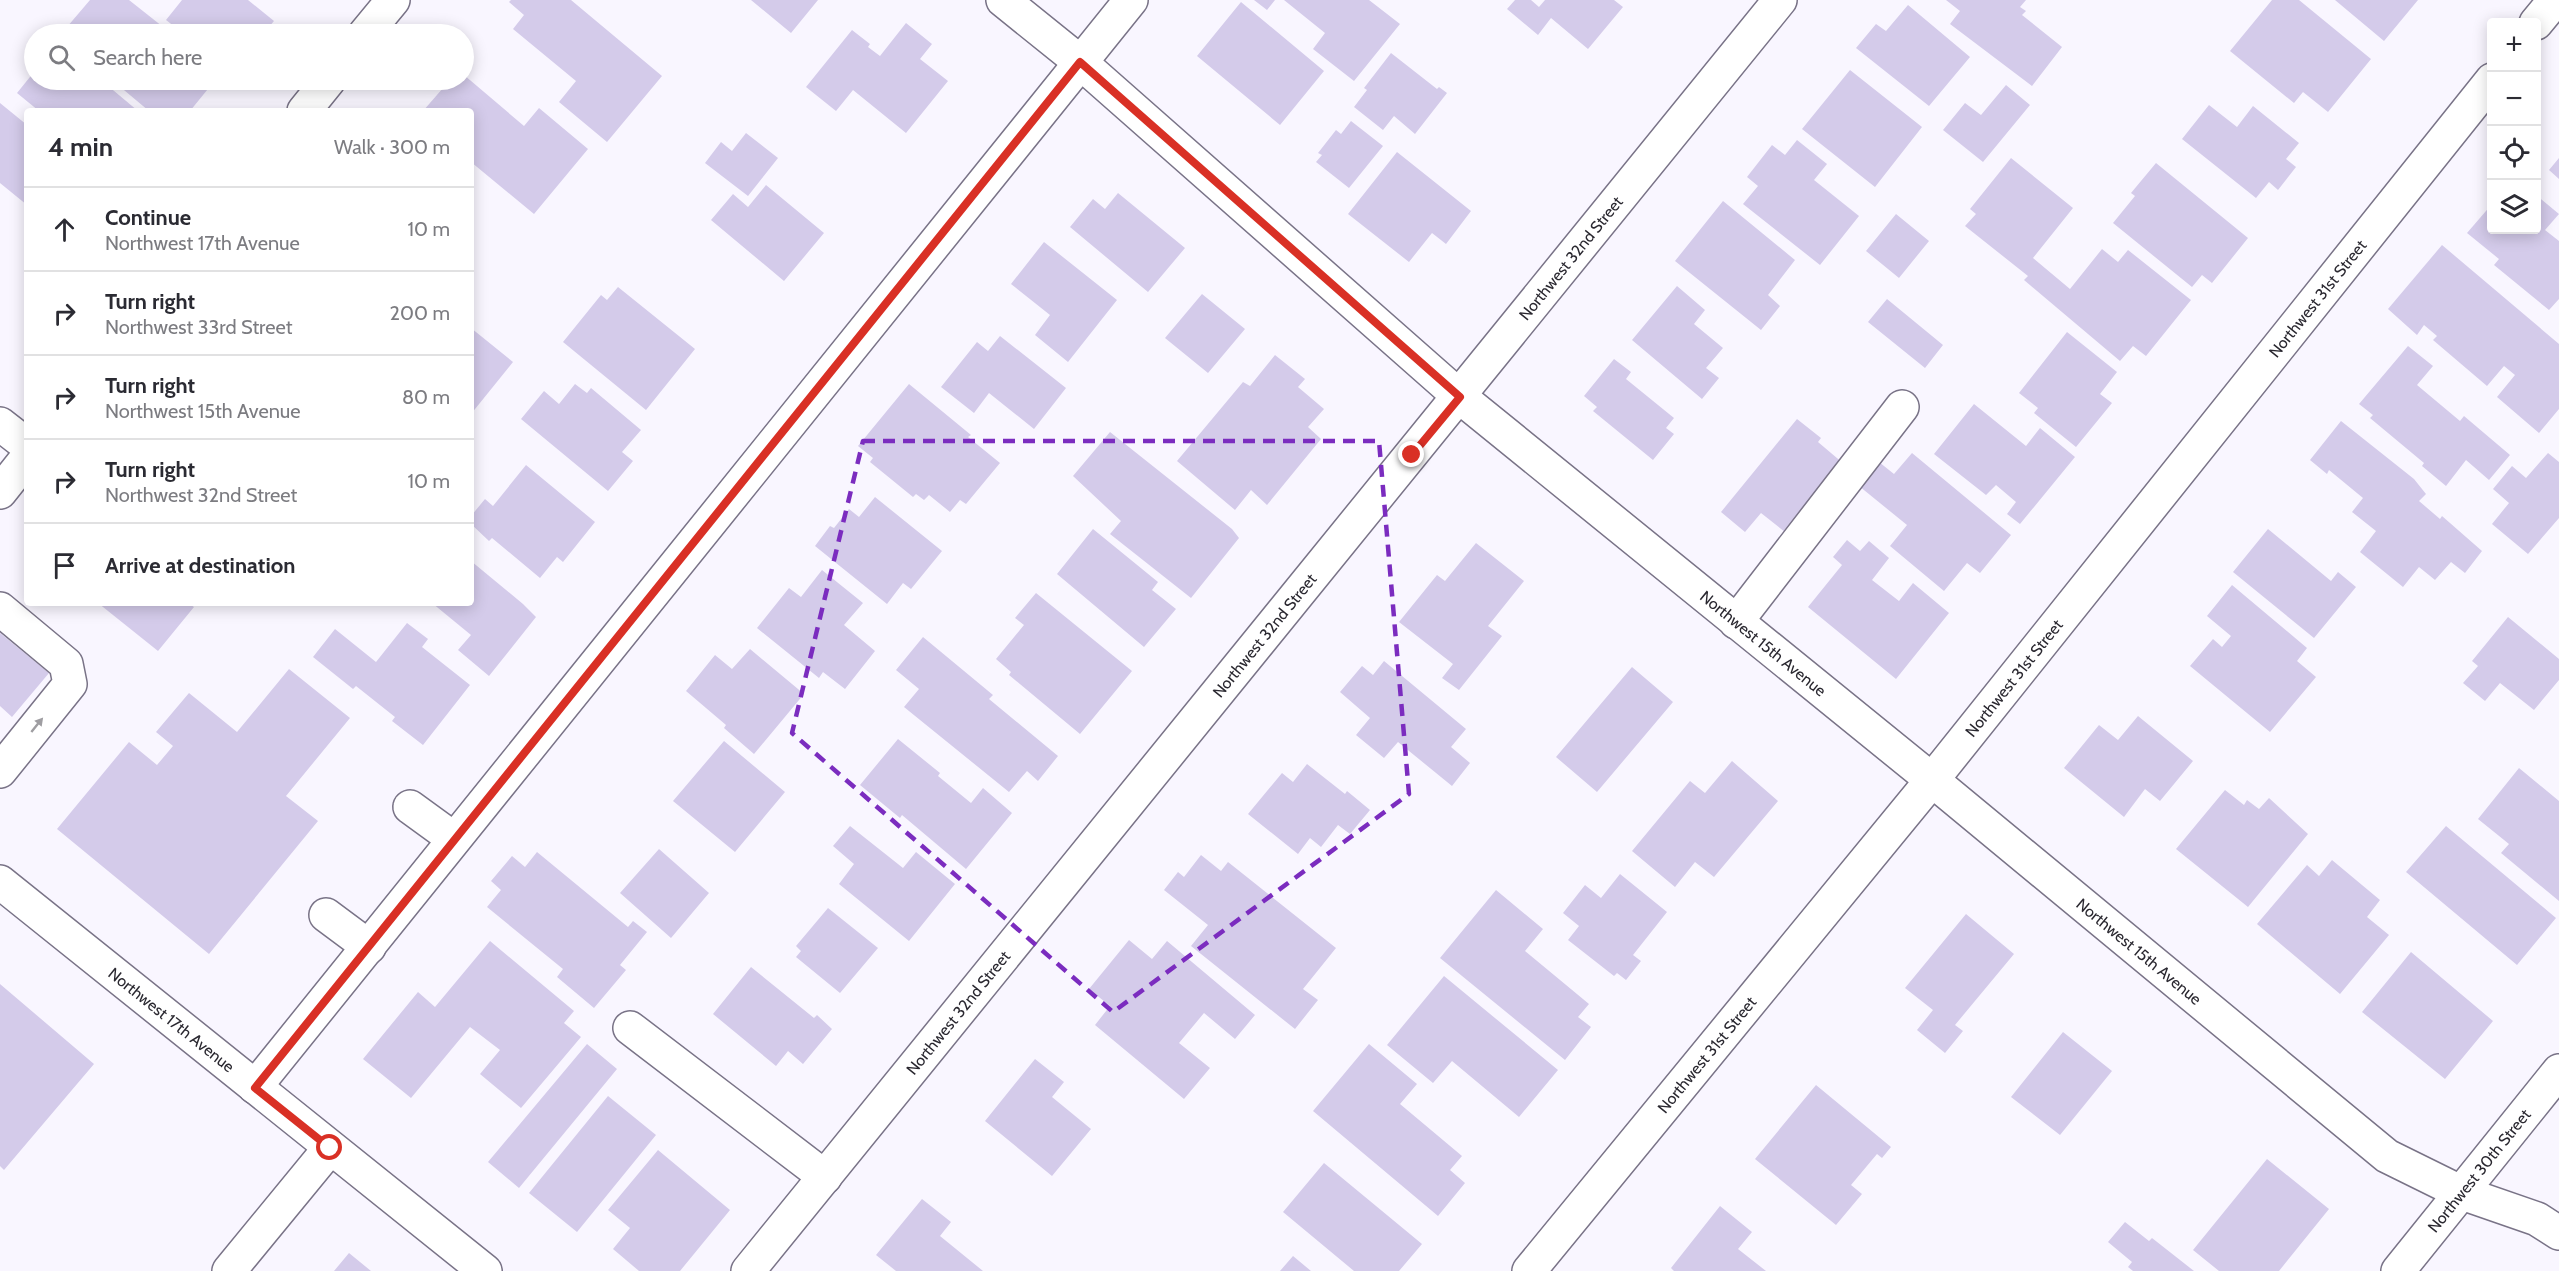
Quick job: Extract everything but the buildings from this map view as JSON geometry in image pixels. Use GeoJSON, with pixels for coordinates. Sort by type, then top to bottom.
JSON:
{"type":"FeatureCollection","features":[{"type":"Feature","properties":{"kind":"street"},"geometry":{"type":"LineString","coordinates":[[373,24],[393,0]]}},
{"type":"Feature","properties":{"kind":"street","name":"Northwest 15th Avenue"},"geometry":{"type":"LineString","coordinates":[[1003,0],[1080,62],[1460,397],[1932,780],[2387,1156],[2462,1193],[2537,1219],[2559,1233]]}},
{"type":"Feature","properties":{"kind":"street"},"geometry":{"type":"LineString","coordinates":[[255,1088],[1131,0]]}},
{"type":"Feature","properties":{"kind":"street","name":"Northwest 32nd Street"},"geometry":{"type":"LineString","coordinates":[[748,1271],[1460,397],[1780,0]]}},
{"type":"Feature","properties":{"kind":"street"},"geometry":{"type":"LineString","coordinates":[[2540,18],[2555,0]]}},
{"type":"Feature","properties":{"kind":"street","name":"Northwest 31st Street"},"geometry":{"type":"LineString","coordinates":[[1530,1271],[1932,780],[2487,86]]}},
{"type":"Feature","properties":{"kind":"street"},"geometry":{"type":"LineString","coordinates":[[306,108],[321,90]]}},
{"type":"Feature","properties":{"kind":"street"},"geometry":{"type":"LineString","coordinates":[[1736,622],[1902,407]]}},
{"type":"Feature","properties":{"kind":"street"},"geometry":{"type":"LineString","coordinates":[[0,424],[24,444]]}},
{"type":"Feature","properties":{"kind":"street"},"geometry":{"type":"LineString","coordinates":[[0,492],[24,462]]}},
{"type":"Feature","properties":{"kind":"street"},"geometry":{"type":"LineString","coordinates":[[0,609],[66,664],[70,684],[0,771]]}},
{"type":"Feature","properties":{"kind":"street"},"geometry":{"type":"LineString","coordinates":[[410,807],[454,839]]}},
{"type":"Feature","properties":{"kind":"street","name":"Northwest 17th Avenue"},"geometry":{"type":"LineString","coordinates":[[0,882],[485,1271]]}},
{"type":"Feature","properties":{"kind":"street"},"geometry":{"type":"LineString","coordinates":[[326,915],[369,947]]}},
{"type":"Feature","properties":{"kind":"street"},"geometry":{"type":"LineString","coordinates":[[630,1028],[825,1177]]}},
{"type":"Feature","properties":{"kind":"street","name":"Northwest 30th Street"},"geometry":{"type":"LineString","coordinates":[[2398,1271],[2559,1071]]}},
{"type":"Feature","properties":{"kind":"street"},"geometry":{"type":"LineString","coordinates":[[229,1271],[330,1148]]}},
{"type":"Feature","properties":{"kind":"highlighted area"},"geometry":{"type":"Polygon","coordinates":[[[863,441],[1379,441],[1409,794],[1113,1012],[792,733],[863,441]]]}},
{"type":"Feature","properties":{"kind":"route"},"geometry":{"type":"LineString","coordinates":[[330,1148],[255,1088],[1080,62],[1460,397],[1412,455]]}}]}
